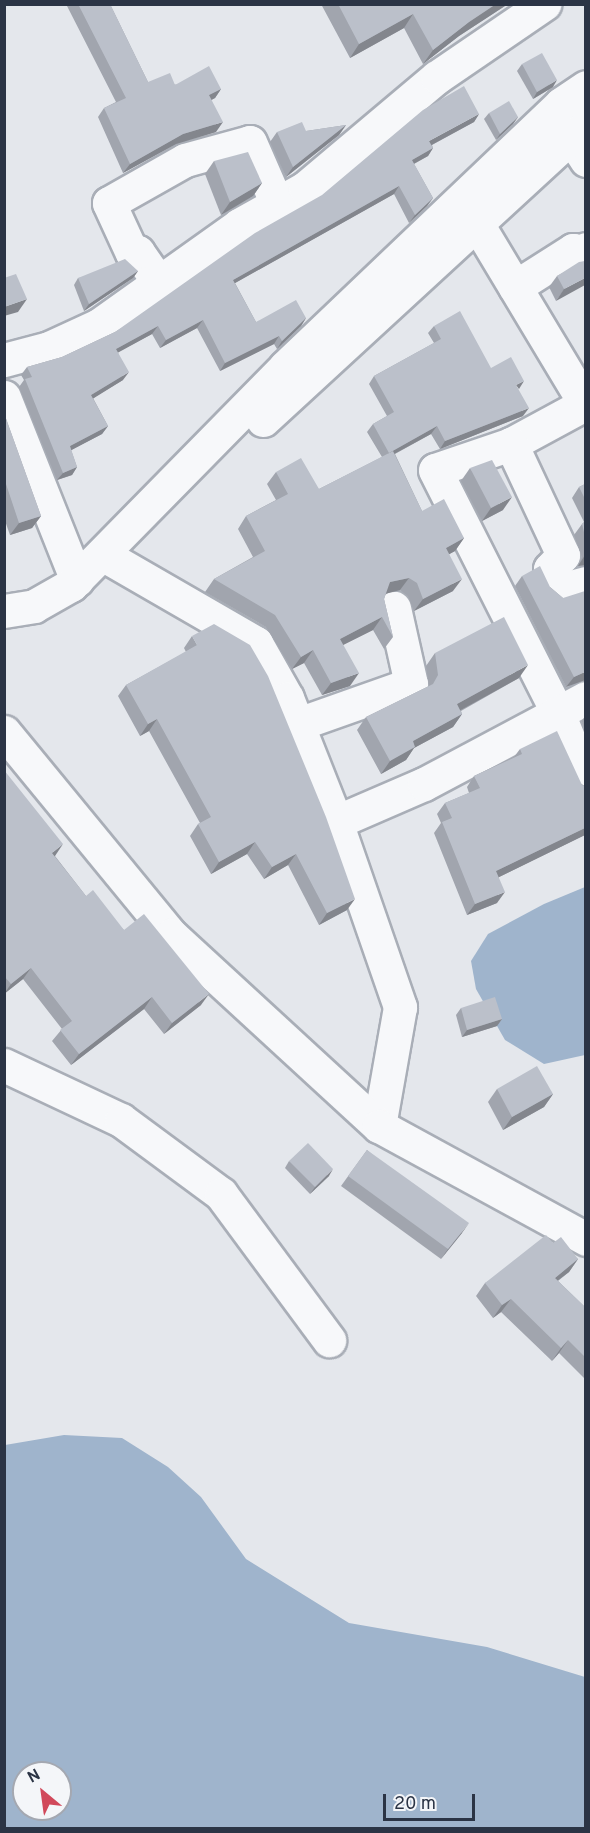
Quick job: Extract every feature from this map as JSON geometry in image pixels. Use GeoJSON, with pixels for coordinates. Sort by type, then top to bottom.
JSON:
{"type":"FeatureCollection","features":[{"type":"Feature","properties":{"kind":"street"},"geometry":{"type":"LineString","coordinates":[[4,360],[49,348],[99,325],[239,225],[305,188],[437,77],[544,4]]}},
{"type":"Feature","properties":{"kind":"street"},"geometry":{"type":"LineString","coordinates":[[4,612],[34,606],[76,580],[146,512],[285,367],[561,104],[585,87]]}},
{"type":"Feature","properties":{"kind":"street"},"geometry":{"type":"LineString","coordinates":[[146,512],[246,436],[476,222],[580,139]]}},
{"type":"Feature","properties":{"kind":"street"},"geometry":{"type":"LineString","coordinates":[[160,284],[138,252],[132,253],[109,203],[184,160],[250,142],[277,204]]}},
{"type":"Feature","properties":{"kind":"street"},"geometry":{"type":"LineString","coordinates":[[476,222],[585,405],[511,444],[435,470],[572,706],[585,781]]}},
{"type":"Feature","properties":{"kind":"street"},"geometry":{"type":"LineString","coordinates":[[515,287],[573,250],[576,256],[585,249]]}},
{"type":"Feature","properties":{"kind":"street"},"geometry":{"type":"LineString","coordinates":[[4,397],[76,580]]}},
{"type":"Feature","properties":{"kind":"street"},"geometry":{"type":"LineString","coordinates":[[511,444],[562,555],[550,569],[559,590],[585,583]]}},
{"type":"Feature","properties":{"kind":"street"},"geometry":{"type":"LineString","coordinates":[[102,554],[256,643],[298,724],[336,822],[400,1007],[380,1126]]}},
{"type":"Feature","properties":{"kind":"street"},"geometry":{"type":"LineString","coordinates":[[298,724],[411,684],[393,608]]}},
{"type":"Feature","properties":{"kind":"street"},"geometry":{"type":"LineString","coordinates":[[336,822],[424,784],[572,706]]}},
{"type":"Feature","properties":{"kind":"street"},"geometry":{"type":"LineString","coordinates":[[4,732],[171,935],[380,1126],[585,1239]]}},
{"type":"Feature","properties":{"kind":"street"},"geometry":{"type":"LineString","coordinates":[[4,1065],[121,1120],[221,1194],[329,1340]]}},
{"type":"Feature","properties":{"kind":"water"},"geometry":{"type":"Polygon","coordinates":[[[585,887],[585,1055],[544,1064],[505,1040],[476,989],[471,961],[488,934],[544,904],[585,887]]]}},
{"type":"Feature","properties":{"kind":"water"},"geometry":{"type":"Polygon","coordinates":[[[64,1435],[122,1438],[168,1467],[201,1497],[246,1559],[349,1623],[487,1647],[585,1677],[585,1828],[5,1828],[5,1445],[64,1435]]]}},
{"type":"Feature","properties":{"kind":"building"},"geometry":{"type":"Polygon","coordinates":[[[78,4],[110,4],[148,82],[170,73],[175,85],[209,66],[221,89],[209,95],[223,122],[183,134],[130,164],[104,108],[126,98],[78,4]]]}},
{"type":"Feature","properties":{"kind":"building"},"geometry":{"type":"Polygon","coordinates":[[[338,4],[496,4],[433,50],[413,14],[359,44],[338,4]]]}},
{"type":"Feature","properties":{"kind":"building"},"geometry":{"type":"Polygon","coordinates":[[[542,53],[557,80],[537,92],[522,64],[542,53]]]}},
{"type":"Feature","properties":{"kind":"building"},"geometry":{"type":"Polygon","coordinates":[[[464,86],[479,114],[429,141],[433,148],[412,160],[433,198],[415,215],[399,186],[233,280],[256,322],[296,300],[306,318],[282,341],[279,336],[225,363],[203,320],[166,340],[158,326],[116,349],[129,372],[91,395],[108,426],[70,446],[77,467],[63,473],[25,379],[32,377],[27,367],[62,357],[115,332],[255,233],[322,195],[423,110],[464,86]]]}},
{"type":"Feature","properties":{"kind":"building"},"geometry":{"type":"Polygon","coordinates":[[[509,101],[518,117],[500,134],[489,113],[509,101]]]}},
{"type":"Feature","properties":{"kind":"building"},"geometry":{"type":"Polygon","coordinates":[[[302,122],[306,131],[346,125],[293,167],[277,132],[302,122]]]}},
{"type":"Feature","properties":{"kind":"building"},"geometry":{"type":"Polygon","coordinates":[[[248,152],[262,183],[230,202],[214,161],[248,152]]]}},
{"type":"Feature","properties":{"kind":"building"},"geometry":{"type":"Polygon","coordinates":[[[125,259],[138,271],[89,304],[78,278],[125,259]]]}},
{"type":"Feature","properties":{"kind":"building"},"geometry":{"type":"Polygon","coordinates":[[[585,261],[585,278],[564,289],[557,276],[579,262],[585,261]]]}},
{"type":"Feature","properties":{"kind":"building"},"geometry":{"type":"Polygon","coordinates":[[[16,274],[27,299],[4,307],[4,278],[16,274]]]}},
{"type":"Feature","properties":{"kind":"building"},"geometry":{"type":"Polygon","coordinates":[[[460,311],[491,368],[511,357],[524,381],[516,385],[529,408],[445,441],[437,426],[389,453],[373,424],[394,412],[374,376],[441,339],[434,326],[460,311]]]}},
{"type":"Feature","properties":{"kind":"building"},"geometry":{"type":"Polygon","coordinates":[[[4,413],[41,516],[19,523],[4,478],[4,413]]]}},
{"type":"Feature","properties":{"kind":"building"},"geometry":{"type":"Polygon","coordinates":[[[393,451],[422,511],[444,499],[464,538],[446,548],[462,579],[423,599],[417,583],[409,578],[390,582],[384,599],[393,637],[382,617],[340,639],[359,673],[331,683],[313,650],[301,657],[275,615],[214,579],[265,551],[246,516],[288,494],[276,472],[301,458],[319,489],[393,451]]]}},
{"type":"Feature","properties":{"kind":"building"},"geometry":{"type":"Polygon","coordinates":[[[492,460],[512,497],[491,508],[470,468],[492,460]]]}},
{"type":"Feature","properties":{"kind":"building"},"geometry":{"type":"Polygon","coordinates":[[[585,484],[585,499],[579,487],[585,484]]]}},
{"type":"Feature","properties":{"kind":"building"},"geometry":{"type":"Polygon","coordinates":[[[540,566],[550,587],[563,598],[585,591],[585,672],[574,677],[522,576],[540,566]]]}},
{"type":"Feature","properties":{"kind":"building"},"geometry":{"type":"Polygon","coordinates":[[[504,617],[528,665],[457,704],[462,714],[413,741],[415,747],[390,761],[366,717],[433,684],[438,675],[435,653],[504,617]]]}},
{"type":"Feature","properties":{"kind":"building"},"geometry":{"type":"Polygon","coordinates":[[[214,624],[250,645],[268,676],[326,817],[355,899],[327,913],[296,854],[272,867],[255,842],[219,862],[198,824],[211,817],[157,719],[148,724],[126,685],[197,645],[192,636],[214,624]]]}},
{"type":"Feature","properties":{"kind":"building"},"geometry":{"type":"Polygon","coordinates":[[[557,731],[582,785],[585,786],[585,828],[496,871],[505,892],[475,904],[442,822],[452,818],[445,803],[480,788],[474,776],[522,754],[520,749],[557,731]]]}},
{"type":"Feature","properties":{"kind":"building"},"geometry":{"type":"Polygon","coordinates":[[[4,770],[63,844],[52,853],[86,896],[93,890],[124,930],[144,914],[209,994],[172,1023],[152,997],[79,1054],[60,1030],[72,1021],[31,968],[11,984],[4,976],[4,770]]]}},
{"type":"Feature","properties":{"kind":"building"},"geometry":{"type":"Polygon","coordinates":[[[495,997],[502,1019],[467,1030],[461,1008],[495,997]]]}},
{"type":"Feature","properties":{"kind":"building"},"geometry":{"type":"Polygon","coordinates":[[[537,1066],[553,1094],[512,1117],[497,1089],[537,1066]]]}},
{"type":"Feature","properties":{"kind":"building"},"geometry":{"type":"Polygon","coordinates":[[[308,1143],[333,1169],[315,1187],[289,1161],[308,1143]]]}},
{"type":"Feature","properties":{"kind":"building"},"geometry":{"type":"Polygon","coordinates":[[[367,1150],[469,1223],[448,1249],[348,1176],[367,1150]]]}},
{"type":"Feature","properties":{"kind":"building"},"geometry":{"type":"Polygon","coordinates":[[[546,1235],[553,1243],[561,1237],[578,1259],[555,1278],[585,1307],[585,1357],[568,1340],[561,1348],[511,1299],[502,1305],[485,1283],[546,1235]]]}}]}
